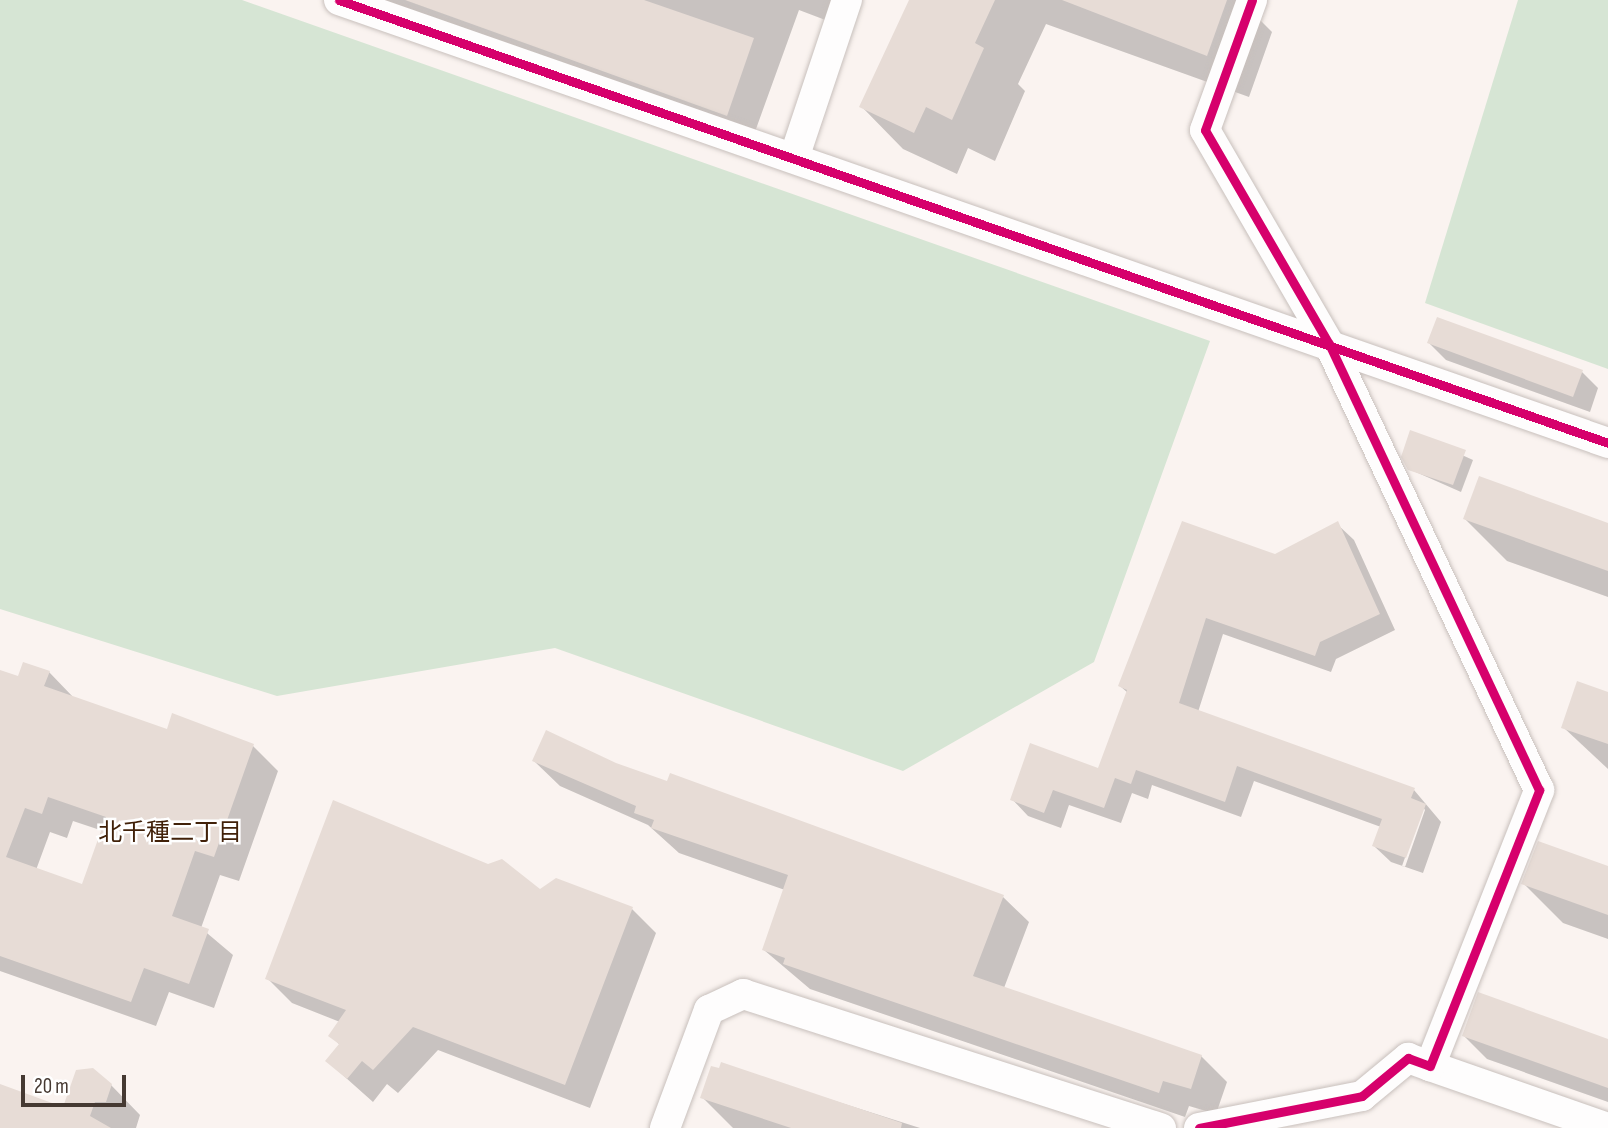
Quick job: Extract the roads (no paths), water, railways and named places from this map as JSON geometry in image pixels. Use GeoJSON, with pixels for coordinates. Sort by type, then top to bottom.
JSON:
{"type":"FeatureCollection","features":[{"type":"Feature","properties":{"kind":"street"},"geometry":{"type":"LineString","coordinates":[[339,0],[1608,443]]}},
{"type":"Feature","properties":{"kind":"street"},"geometry":{"type":"LineString","coordinates":[[794,158],[847,0]]}},
{"type":"Feature","properties":{"kind":"street"},"geometry":{"type":"LineString","coordinates":[[1252,0],[1205,130],[1329,344],[1539,790],[1430,1066]]}},
{"type":"Feature","properties":{"kind":"street"},"geometry":{"type":"LineString","coordinates":[[665,1128],[709,1010],[743,994],[1097,1118],[1161,1128]]}},
{"type":"Feature","properties":{"kind":"street"},"geometry":{"type":"LineString","coordinates":[[1199,1128],[1362,1096],[1408,1058],[1608,1128]]}},
{"type":"Feature","properties":{"kind":"district","name":"北千種二丁目"},"geometry":{"type":"Point","coordinates":[170,833]}}]}
